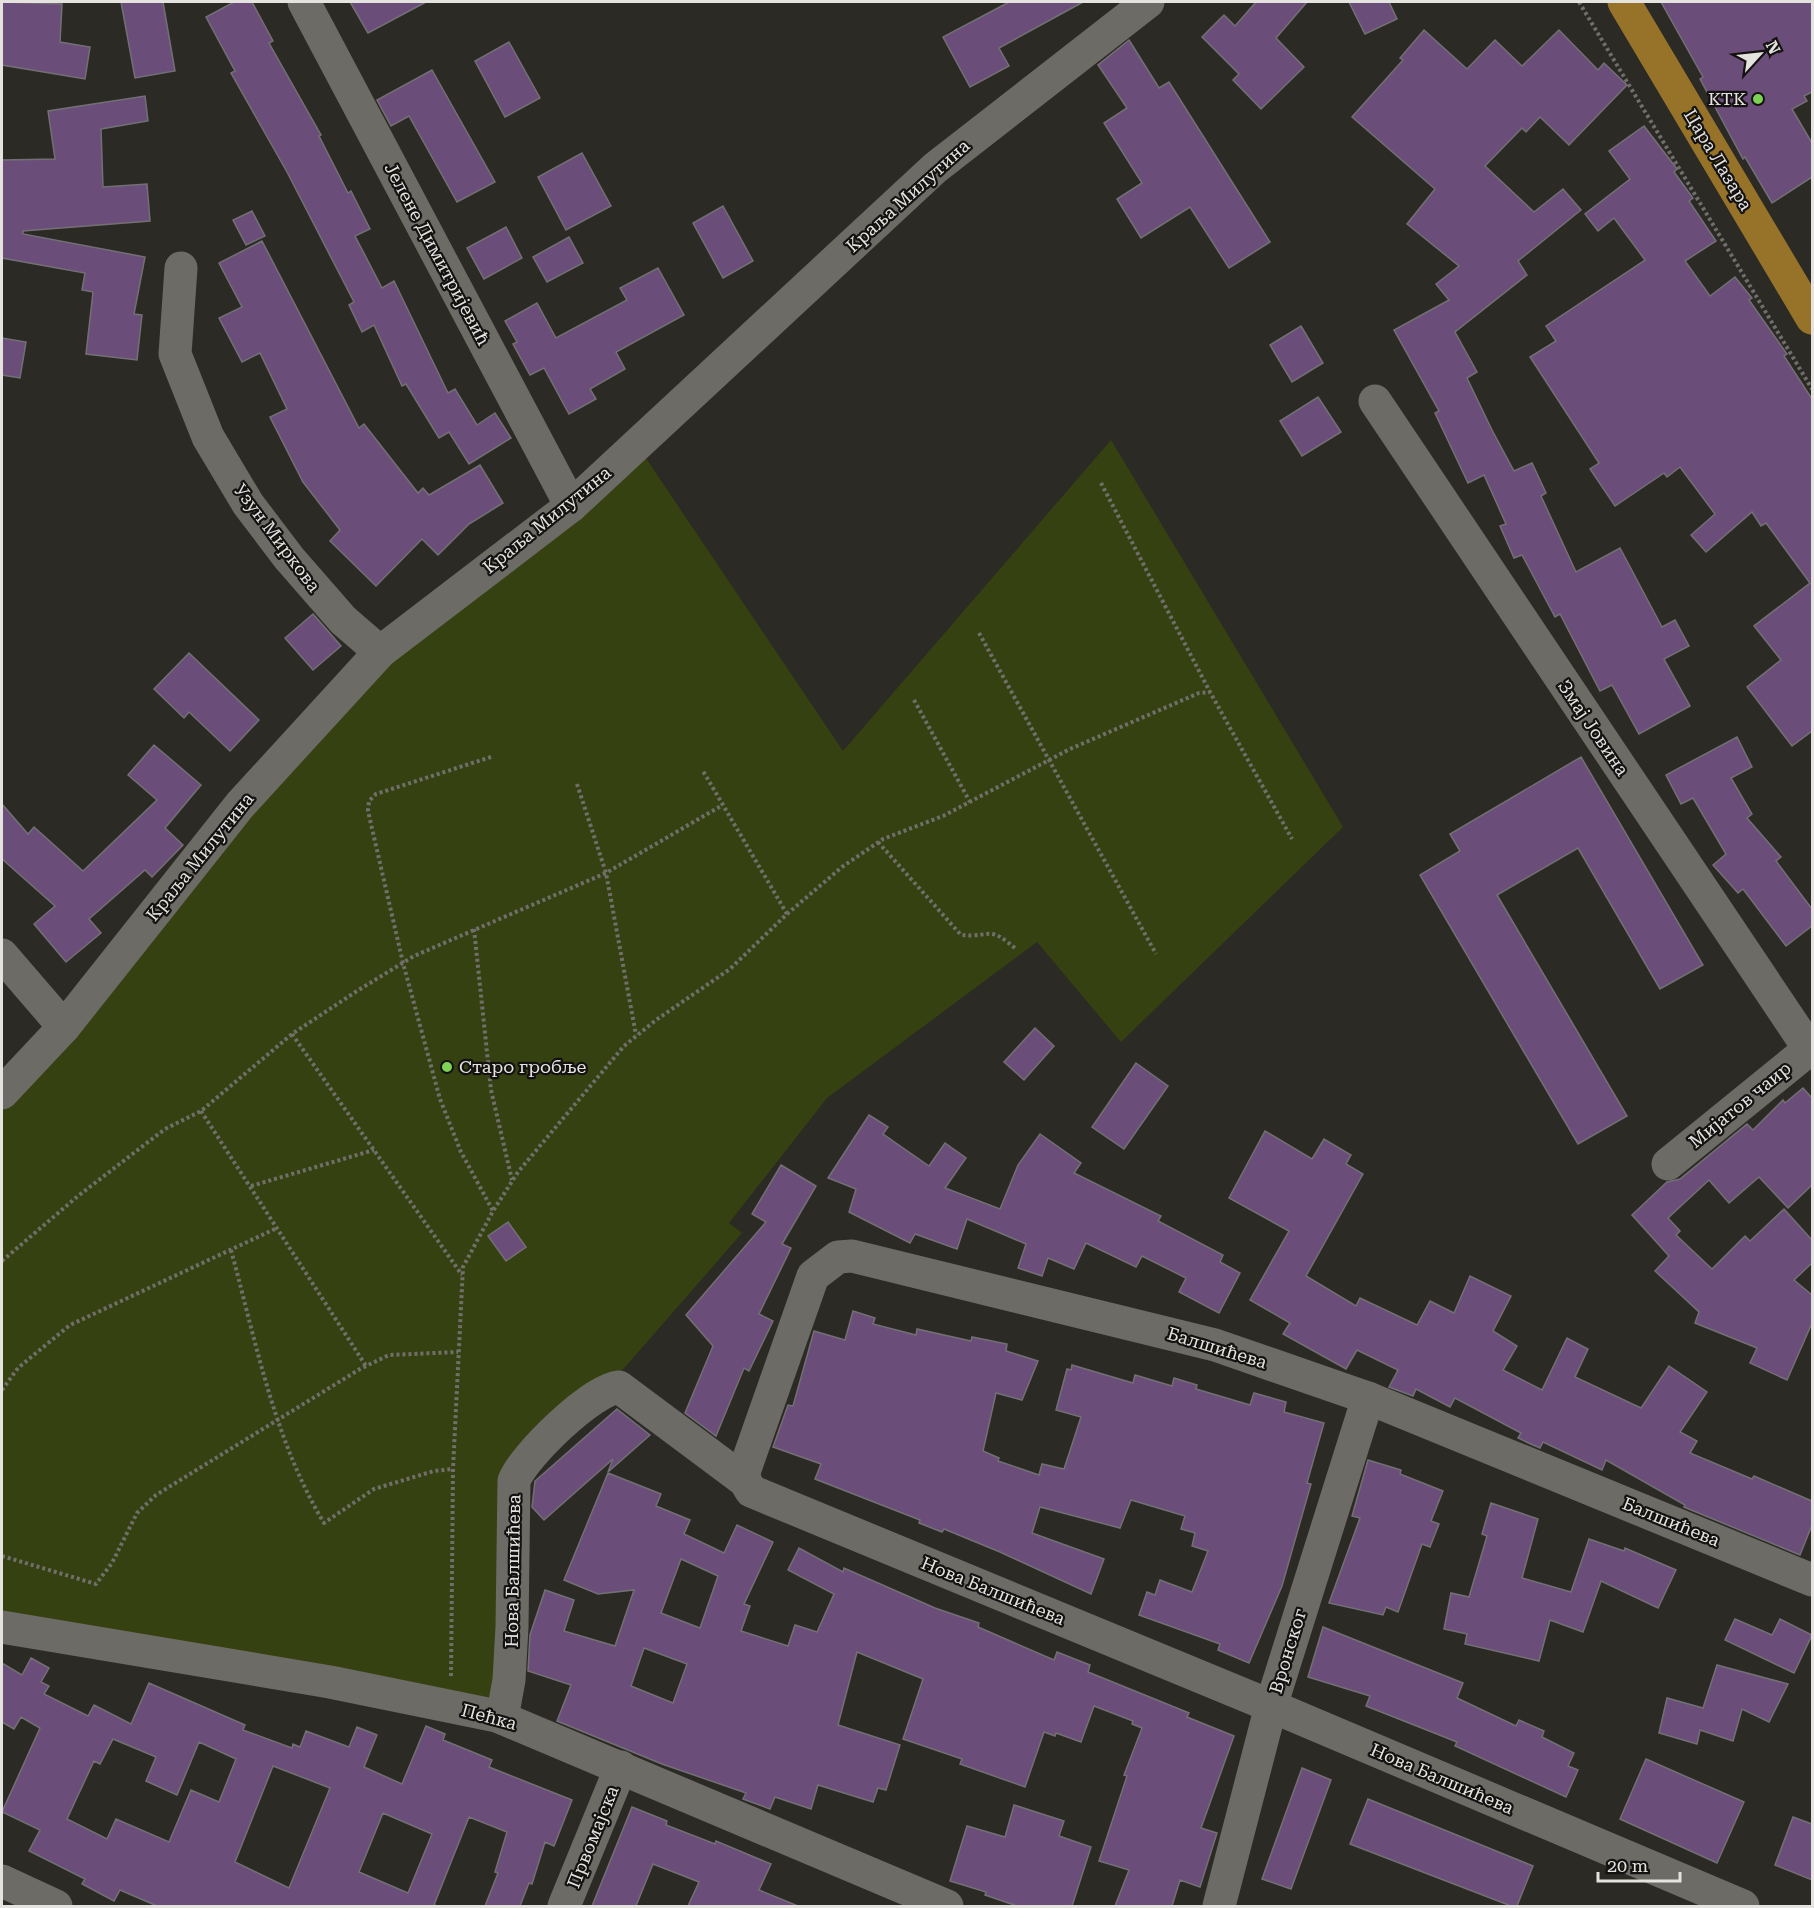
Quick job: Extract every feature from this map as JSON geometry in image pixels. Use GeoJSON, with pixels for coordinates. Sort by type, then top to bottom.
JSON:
{"type":"FeatureCollection","features":[{"type":"Feature","properties":{"kind":"main road","name":"Цара Лазара"},"geometry":{"type":"LineString","coordinates":[[1624,2],[1812,318]]}},
{"type":"Feature","properties":{"kind":"street","name":"Јелене Димитријевић"},"geometry":{"type":"LineString","coordinates":[[304,2],[571,506]]}},
{"type":"Feature","properties":{"kind":"street","name":"Краља Милутина"},"geometry":{"type":"LineString","coordinates":[[2,1093],[64,1027],[240,805],[380,652],[571,506],[935,168],[1147,2]]}},
{"type":"Feature","properties":{"kind":"street","name":"Узун Миркова"},"geometry":{"type":"LineString","coordinates":[[181,267],[175,354],[208,437],[248,504],[289,558],[343,620],[380,652]]}},
{"type":"Feature","properties":{"kind":"street","name":"Змај Јовина"},"geometry":{"type":"LineString","coordinates":[[1375,402],[1811,1050]]}},
{"type":"Feature","properties":{"kind":"street"},"geometry":{"type":"LineString","coordinates":[[2,955],[64,1027]]}},
{"type":"Feature","properties":{"kind":"street","name":"Мијатов чаир"},"geometry":{"type":"LineString","coordinates":[[1668,1164],[1811,1050]]}},
{"type":"Feature","properties":{"kind":"street","name":"Балшићева"},"geometry":{"type":"LineString","coordinates":[[745,1481],[744,1472],[813,1276],[837,1257],[852,1256],[1204,1342],[1368,1398],[1812,1580]]}},
{"type":"Feature","properties":{"kind":"street","name":"Нова Балшићева"},"geometry":{"type":"LineString","coordinates":[[502,1718],[509,1680],[511,1648],[514,1481],[518,1471],[535,1449],[600,1392],[620,1387],[745,1481],[751,1491],[1271,1706],[1743,1906]]}},
{"type":"Feature","properties":{"kind":"street","name":"Вронског"},"geometry":{"type":"LineString","coordinates":[[1219,1906],[1271,1706],[1368,1398]]}},
{"type":"Feature","properties":{"kind":"street","name":"Пећка"},"geometry":{"type":"LineString","coordinates":[[2,1627],[330,1682],[502,1718],[947,1906]]}},
{"type":"Feature","properties":{"kind":"street","name":"Првомајска"},"geometry":{"type":"LineString","coordinates":[[564,1906],[621,1767]]}},
{"type":"Feature","properties":{"kind":"street"},"geometry":{"type":"LineString","coordinates":[[2,1881],[56,1906]]}},
{"type":"Feature","properties":{"kind":"path"},"geometry":{"type":"LineString","coordinates":[[1579,2],[1812,389]]}},
{"type":"Feature","properties":{"kind":"path"},"geometry":{"type":"LineString","coordinates":[[1101,483],[1210,692],[1292,839]]}},
{"type":"Feature","properties":{"kind":"path"},"geometry":{"type":"LineString","coordinates":[[979,633],[1156,954]]}},
{"type":"Feature","properties":{"kind":"path"},"geometry":{"type":"LineString","coordinates":[[451,1707],[453,1469],[462,1275],[463,1267],[512,1181],[624,1046],[730,969],[787,914],[842,867],[878,842],[970,803],[1050,760],[1199,693],[1210,692]]}},
{"type":"Feature","properties":{"kind":"path"},"geometry":{"type":"LineString","coordinates":[[914,700],[970,803]]}},
{"type":"Feature","properties":{"kind":"path"},"geometry":{"type":"LineString","coordinates":[[491,757],[376,794],[369,801],[370,824],[403,963],[440,1099],[461,1152],[493,1211]]}},
{"type":"Feature","properties":{"kind":"path"},"geometry":{"type":"LineString","coordinates":[[703,771],[721,806],[787,914]]}},
{"type":"Feature","properties":{"kind":"path"},"geometry":{"type":"LineString","coordinates":[[577,783],[606,873],[636,1036]]}},
{"type":"Feature","properties":{"kind":"path"},"geometry":{"type":"LineString","coordinates":[[2,1261],[78,1196],[165,1129],[201,1111],[292,1034],[403,963],[474,929],[534,906],[606,873],[721,806]]}},
{"type":"Feature","properties":{"kind":"path"},"geometry":{"type":"LineString","coordinates":[[878,842],[962,934],[973,936],[989,931],[1016,949]]}},
{"type":"Feature","properties":{"kind":"path"},"geometry":{"type":"LineString","coordinates":[[474,929],[491,1090],[512,1181]]}},
{"type":"Feature","properties":{"kind":"path"},"geometry":{"type":"LineString","coordinates":[[292,1034],[462,1275]]}},
{"type":"Feature","properties":{"kind":"path"},"geometry":{"type":"LineString","coordinates":[[201,1111],[366,1366]]}},
{"type":"Feature","properties":{"kind":"path"},"geometry":{"type":"LineString","coordinates":[[251,1186],[374,1150]]}},
{"type":"Feature","properties":{"kind":"path"},"geometry":{"type":"LineString","coordinates":[[2,1390],[18,1368],[70,1325],[277,1227]]}},
{"type":"Feature","properties":{"kind":"path"},"geometry":{"type":"LineString","coordinates":[[231,1250],[278,1420],[302,1486],[324,1522],[374,1489],[434,1471],[453,1469]]}},
{"type":"Feature","properties":{"kind":"path"},"geometry":{"type":"LineString","coordinates":[[2,1556],[96,1584],[112,1563],[137,1513],[156,1495],[366,1366],[389,1355],[458,1352]]}},
{"type":"Feature","properties":{"kind":"green space","name":"Старо гробље"},"geometry":{"type":"Polygon","coordinates":[[[1111,440],[1343,827],[1121,1042],[1037,942],[827,1098],[729,1223],[742,1233],[599,1397],[499,1495],[497,1716],[2,1627],[2,1093],[380,652],[637,445],[843,751],[1111,440]]]}},
{"type":"Feature","properties":{"kind":"building"},"geometry":{"type":"Polygon","coordinates":[[[2,2],[62,4],[60,42],[90,47],[85,79],[2,65],[2,2]]]}},
{"type":"Feature","properties":{"kind":"building"},"geometry":{"type":"Polygon","coordinates":[[[121,2],[163,2],[175,71],[135,78],[121,2]]]}},
{"type":"Feature","properties":{"kind":"building"},"geometry":{"type":"Polygon","coordinates":[[[234,2],[252,2],[273,41],[269,43],[321,135],[319,136],[348,193],[351,191],[370,229],[355,236],[382,288],[394,281],[448,393],[455,389],[477,425],[495,413],[511,438],[469,464],[449,432],[439,438],[406,384],[402,386],[374,325],[362,332],[349,305],[354,302],[287,172],[231,73],[235,71],[206,17],[234,2]]]}},
{"type":"Feature","properties":{"kind":"building"},"geometry":{"type":"Polygon","coordinates":[[[350,2],[426,2],[368,33],[350,2]]]}},
{"type":"Feature","properties":{"kind":"building"},"geometry":{"type":"Polygon","coordinates":[[[1009,2],[1083,2],[999,48],[1009,66],[970,87],[943,37],[1009,2]]]}},
{"type":"Feature","properties":{"kind":"building"},"geometry":{"type":"Polygon","coordinates":[[[1256,2],[1307,2],[1276,38],[1304,67],[1261,109],[1233,80],[1239,74],[1202,37],[1224,15],[1235,26],[1256,2]]]}},
{"type":"Feature","properties":{"kind":"building"},"geometry":{"type":"Polygon","coordinates":[[[1349,2],[1389,2],[1397,19],[1365,34],[1349,2]]]}},
{"type":"Feature","properties":{"kind":"building"},"geometry":{"type":"Polygon","coordinates":[[[1661,2],[1812,2],[1812,92],[1804,96],[1807,101],[1792,109],[1812,143],[1812,177],[1772,203],[1745,157],[1743,159],[1700,79],[1703,77],[1661,2]]]}},
{"type":"Feature","properties":{"kind":"building"},"geometry":{"type":"Polygon","coordinates":[[[1424,30],[1467,69],[1495,40],[1522,66],[1559,30],[1598,70],[1604,63],[1627,85],[1569,145],[1540,117],[1526,132],[1522,128],[1485,166],[1534,212],[1563,189],[1581,210],[1518,261],[1527,275],[1455,332],[1477,372],[1467,378],[1492,430],[1514,471],[1532,463],[1546,493],[1541,496],[1576,572],[1620,548],[1662,627],[1675,620],[1689,646],[1664,659],[1690,706],[1639,734],[1612,685],[1600,691],[1560,614],[1555,617],[1522,555],[1514,558],[1500,526],[1506,524],[1484,475],[1468,483],[1435,413],[1439,411],[1394,330],[1449,300],[1436,284],[1459,266],[1407,224],[1435,189],[1352,117],[1403,60],[1400,58],[1424,30]]]}},
{"type":"Feature","properties":{"kind":"building"},"geometry":{"type":"Polygon","coordinates":[[[1129,40],[1159,88],[1169,82],[1270,242],[1229,268],[1190,207],[1141,238],[1117,199],[1142,183],[1104,123],[1127,108],[1098,65],[1129,40]]]}},
{"type":"Feature","properties":{"kind":"building"},"geometry":{"type":"Polygon","coordinates":[[[509,42],[540,98],[505,117],[475,61],[509,42]]]}},
{"type":"Feature","properties":{"kind":"building"},"geometry":{"type":"Polygon","coordinates":[[[432,70],[495,182],[457,202],[409,116],[391,126],[377,100],[432,70]]]}},
{"type":"Feature","properties":{"kind":"building"},"geometry":{"type":"Polygon","coordinates":[[[145,96],[148,121],[101,129],[103,187],[147,184],[150,221],[23,231],[23,234],[145,257],[134,314],[142,315],[137,360],[86,354],[93,292],[82,290],[85,273],[2,258],[2,160],[55,159],[48,111],[145,96]]]}},
{"type":"Feature","properties":{"kind":"building"},"geometry":{"type":"Polygon","coordinates":[[[1644,126],[1677,169],[1674,172],[1693,198],[1689,201],[1716,241],[1685,261],[1710,296],[1735,277],[1752,298],[1749,300],[1787,354],[1784,356],[1812,399],[1812,731],[1792,746],[1747,687],[1781,660],[1754,626],[1810,583],[1766,523],[1761,526],[1752,512],[1706,552],[1691,535],[1715,514],[1680,467],[1667,477],[1664,473],[1615,506],[1590,469],[1599,463],[1530,357],[1556,341],[1546,326],[1645,260],[1614,218],[1598,231],[1585,214],[1630,179],[1609,151],[1644,126]]]}},
{"type":"Feature","properties":{"kind":"building"},"geometry":{"type":"Polygon","coordinates":[[[582,153],[611,206],[566,230],[538,177],[582,153]]]}},
{"type":"Feature","properties":{"kind":"building"},"geometry":{"type":"Polygon","coordinates":[[[723,206],[753,261],[723,278],[693,223],[723,206]]]}},
{"type":"Feature","properties":{"kind":"building"},"geometry":{"type":"Polygon","coordinates":[[[252,211],[265,236],[246,245],[233,220],[252,211]]]}},
{"type":"Feature","properties":{"kind":"building"},"geometry":{"type":"Polygon","coordinates":[[[506,227],[522,258],[484,279],[467,248],[506,227]]]}},
{"type":"Feature","properties":{"kind":"building"},"geometry":{"type":"Polygon","coordinates":[[[569,237],[583,263],[547,282],[533,257],[569,237]]]}},
{"type":"Feature","properties":{"kind":"building"},"geometry":{"type":"Polygon","coordinates":[[[262,241],[359,428],[364,424],[418,493],[423,488],[429,495],[480,465],[503,503],[469,524],[438,555],[422,539],[376,586],[330,541],[340,530],[303,482],[270,417],[287,409],[260,353],[242,362],[219,318],[242,307],[219,263],[262,241]]]}},
{"type":"Feature","properties":{"kind":"building"},"geometry":{"type":"Polygon","coordinates":[[[658,268],[684,315],[616,352],[625,369],[590,389],[596,399],[569,414],[544,368],[530,375],[513,344],[517,342],[505,321],[537,303],[556,338],[627,300],[620,288],[658,268]]]}},
{"type":"Feature","properties":{"kind":"building"},"geometry":{"type":"Polygon","coordinates":[[[1301,326],[1323,363],[1292,382],[1270,345],[1301,326]]]}},
{"type":"Feature","properties":{"kind":"building"},"geometry":{"type":"Polygon","coordinates":[[[2,338],[26,342],[20,378],[2,375],[2,338]]]}},
{"type":"Feature","properties":{"kind":"building"},"geometry":{"type":"Polygon","coordinates":[[[1318,397],[1341,432],[1302,456],[1280,421],[1318,397]]]}},
{"type":"Feature","properties":{"kind":"building"},"geometry":{"type":"Polygon","coordinates":[[[313,614],[341,646],[313,670],[285,638],[313,614]]]}},
{"type":"Feature","properties":{"kind":"building"},"geometry":{"type":"Polygon","coordinates":[[[189,653],[259,720],[230,751],[189,712],[184,718],[154,689],[189,653]]]}},
{"type":"Feature","properties":{"kind":"building"},"geometry":{"type":"Polygon","coordinates":[[[1737,737],[1752,767],[1731,778],[1752,814],[1747,818],[1781,857],[1776,861],[1812,909],[1812,926],[1786,946],[1743,889],[1738,893],[1713,865],[1726,854],[1693,798],[1681,804],[1666,775],[1737,737]]]}},
{"type":"Feature","properties":{"kind":"building"},"geometry":{"type":"Polygon","coordinates":[[[154,745],[201,785],[165,828],[183,845],[152,877],[145,870],[89,919],[101,933],[66,962],[34,924],[55,906],[2,859],[2,804],[28,834],[34,827],[83,871],[157,800],[128,775],[154,745]]]}},
{"type":"Feature","properties":{"kind":"building"},"geometry":{"type":"Polygon","coordinates":[[[1581,757],[1703,965],[1660,989],[1578,848],[1497,895],[1627,1116],[1578,1144],[1420,875],[1460,851],[1450,834],[1581,757]]]}},
{"type":"Feature","properties":{"kind":"building"},"geometry":{"type":"Polygon","coordinates":[[[1035,1028],[1054,1046],[1024,1080],[1004,1062],[1035,1028]]]}},
{"type":"Feature","properties":{"kind":"building"},"geometry":{"type":"Polygon","coordinates":[[[1136,1063],[1168,1086],[1124,1149],[1092,1127],[1136,1063]]]}},
{"type":"Feature","properties":{"kind":"building"},"geometry":{"type":"Polygon","coordinates":[[[1803,1088],[1812,1098],[1812,1185],[1788,1208],[1759,1177],[1729,1203],[1709,1180],[1668,1218],[1680,1231],[1676,1235],[1712,1269],[1745,1236],[1750,1241],[1784,1209],[1812,1240],[1812,1263],[1794,1280],[1812,1295],[1812,1323],[1787,1380],[1750,1363],[1757,1348],[1695,1323],[1699,1312],[1655,1271],[1669,1256],[1632,1215],[1667,1182],[1680,1179],[1747,1124],[1753,1130],[1783,1100],[1785,1103],[1803,1088]]]}},
{"type":"Feature","properties":{"kind":"building"},"geometry":{"type":"Polygon","coordinates":[[[869,1115],[888,1127],[883,1134],[929,1166],[945,1143],[966,1158],[945,1188],[1000,1209],[1018,1165],[1040,1134],[1081,1163],[1074,1173],[1161,1216],[1158,1221],[1223,1255],[1220,1262],[1240,1273],[1219,1313],[1179,1292],[1186,1278],[1142,1256],[1136,1267],[1086,1243],[1074,1269],[1048,1258],[1042,1276],[1018,1268],[1026,1244],[967,1219],[957,1249],[915,1234],[910,1243],[849,1212],[856,1189],[828,1178],[869,1115]]]}},
{"type":"Feature","properties":{"kind":"building"},"geometry":{"type":"Polygon","coordinates":[[[1265,1131],[1312,1159],[1324,1139],[1351,1155],[1346,1164],[1363,1174],[1306,1276],[1356,1306],[1360,1298],[1417,1325],[1430,1301],[1454,1313],[1470,1276],[1511,1296],[1493,1331],[1517,1346],[1503,1370],[1542,1390],[1567,1338],[1588,1349],[1575,1377],[1641,1408],[1669,1366],[1707,1392],[1680,1432],[1697,1441],[1690,1453],[1752,1479],[1754,1476],[1812,1501],[1812,1525],[1800,1555],[1684,1507],[1685,1505],[1606,1460],[1602,1470],[1543,1442],[1540,1448],[1533,1445],[1518,1438],[1521,1433],[1455,1398],[1450,1407],[1416,1389],[1413,1396],[1389,1387],[1398,1370],[1357,1350],[1346,1369],[1283,1334],[1290,1323],[1250,1300],[1289,1231],[1229,1198],[1265,1131]]]}},
{"type":"Feature","properties":{"kind":"building"},"geometry":{"type":"Polygon","coordinates":[[[781,1165],[816,1186],[782,1244],[791,1248],[759,1314],[773,1321],[749,1371],[744,1368],[716,1436],[685,1413],[713,1346],[686,1315],[766,1222],[752,1214],[781,1165]]]}},
{"type":"Feature","properties":{"kind":"building"},"geometry":{"type":"Polygon","coordinates":[[[508,1222],[526,1247],[506,1261],[488,1236],[508,1222]]]}},
{"type":"Feature","properties":{"kind":"building"},"geometry":{"type":"Polygon","coordinates":[[[853,1311],[875,1318],[873,1324],[916,1335],[917,1329],[971,1341],[972,1337],[1007,1344],[1006,1351],[1038,1361],[1022,1400],[996,1393],[983,1451],[999,1458],[998,1461],[1039,1475],[1042,1464],[1064,1469],[1081,1417],[1056,1410],[1067,1369],[1071,1370],[1072,1365],[1133,1383],[1135,1375],[1172,1386],[1174,1378],[1197,1385],[1196,1389],[1250,1405],[1254,1393],[1286,1402],[1284,1412],[1324,1423],[1307,1483],[1311,1484],[1282,1586],[1249,1663],[1218,1650],[1220,1644],[1139,1615],[1147,1592],[1155,1595],[1160,1580],[1192,1592],[1208,1551],[1192,1546],[1195,1533],[1181,1529],[1185,1516],[1131,1500],[1120,1528],[1040,1507],[1032,1533],[1104,1559],[1091,1594],[1000,1552],[944,1529],[942,1532],[919,1523],[920,1520],[815,1479],[821,1464],[773,1447],[788,1405],[793,1406],[814,1331],[845,1340],[853,1311]]]}},
{"type":"Feature","properties":{"kind":"building"},"geometry":{"type":"Polygon","coordinates":[[[617,1409],[650,1435],[608,1472],[613,1459],[544,1520],[532,1507],[535,1481],[617,1409]]]}},
{"type":"Feature","properties":{"kind":"building"},"geometry":{"type":"Polygon","coordinates":[[[1368,1460],[1401,1470],[1400,1474],[1443,1491],[1431,1521],[1439,1524],[1430,1547],[1422,1544],[1398,1612],[1386,1607],[1383,1615],[1329,1603],[1360,1518],[1352,1516],[1368,1460]]]}},
{"type":"Feature","properties":{"kind":"building"},"geometry":{"type":"Polygon","coordinates":[[[608,1473],[661,1494],[656,1506],[690,1520],[684,1534],[724,1553],[737,1525],[773,1542],[744,1604],[750,1606],[741,1631],[788,1646],[795,1625],[817,1632],[834,1594],[788,1570],[799,1548],[843,1572],[844,1568],[935,1608],[979,1623],[978,1627],[1054,1660],[1057,1652],[1090,1665],[1088,1672],[1189,1713],[1187,1717],[1234,1736],[1201,1828],[1217,1833],[1200,1887],[1180,1880],[1172,1906],[1115,1906],[1129,1870],[1099,1861],[1127,1776],[1124,1775],[1142,1728],[1132,1724],[1133,1721],[1094,1706],[1081,1742],[1056,1733],[1055,1736],[1044,1732],[1025,1787],[960,1764],[962,1759],[903,1739],[923,1679],[857,1652],[838,1725],[900,1745],[886,1790],[878,1788],[873,1802],[818,1785],[811,1809],[775,1797],[770,1809],[743,1799],[746,1793],[662,1764],[557,1721],[571,1685],[528,1671],[530,1635],[545,1590],[574,1600],[564,1631],[615,1646],[634,1590],[598,1594],[564,1580],[608,1473]],[[681,1559],[661,1613],[700,1628],[718,1576],[681,1559]],[[644,1648],[631,1686],[673,1703],[687,1664],[644,1648]]]}},
{"type":"Feature","properties":{"kind":"building"},"geometry":{"type":"Polygon","coordinates":[[[1491,1503],[1538,1519],[1522,1578],[1571,1592],[1589,1539],[1624,1551],[1625,1548],[1676,1570],[1658,1608],[1601,1581],[1583,1632],[1550,1620],[1539,1661],[1465,1644],[1467,1634],[1444,1629],[1451,1593],[1469,1597],[1487,1536],[1482,1534],[1491,1503]]]}},
{"type":"Feature","properties":{"kind":"building"},"geometry":{"type":"Polygon","coordinates":[[[1735,1619],[1772,1635],[1780,1619],[1812,1635],[1794,1673],[1725,1640],[1735,1619]]]}},
{"type":"Feature","properties":{"kind":"building"},"geometry":{"type":"Polygon","coordinates":[[[1323,1627],[1463,1683],[1457,1698],[1516,1726],[1519,1720],[1544,1731],[1542,1737],[1574,1753],[1568,1766],[1578,1770],[1566,1797],[1455,1746],[1457,1742],[1366,1706],[1370,1696],[1308,1677],[1323,1627]]]}},
{"type":"Feature","properties":{"kind":"building"},"geometry":{"type":"Polygon","coordinates":[[[31,1658],[49,1668],[41,1682],[49,1686],[44,1694],[88,1716],[94,1705],[131,1724],[149,1683],[245,1725],[243,1730],[292,1748],[293,1744],[300,1747],[306,1731],[349,1747],[357,1727],[377,1735],[364,1767],[402,1784],[426,1726],[445,1734],[443,1740],[492,1760],[489,1767],[572,1800],[554,1846],[545,1842],[532,1884],[529,1883],[520,1906],[485,1906],[498,1873],[495,1872],[507,1832],[469,1817],[434,1905],[438,1906],[157,1906],[120,1890],[114,1901],[82,1884],[85,1879],[29,1851],[40,1830],[2,1812],[40,1728],[21,1717],[14,1729],[2,1722],[2,1663],[22,1675],[31,1658]],[[113,1739],[100,1764],[94,1761],[67,1819],[107,1839],[116,1819],[169,1842],[191,1790],[219,1802],[236,1759],[199,1742],[177,1795],[146,1781],[156,1757],[113,1739]],[[273,1766],[235,1862],[289,1888],[330,1788],[273,1766]],[[383,1813],[359,1872],[408,1893],[432,1834],[383,1813]]]}},
{"type":"Feature","properties":{"kind":"building"},"geometry":{"type":"Polygon","coordinates":[[[1717,1665],[1788,1684],[1769,1722],[1742,1709],[1733,1741],[1700,1730],[1697,1744],[1659,1733],[1667,1698],[1703,1708],[1717,1665]]]}},
{"type":"Feature","properties":{"kind":"building"},"geometry":{"type":"Polygon","coordinates":[[[1646,1759],[1744,1802],[1717,1863],[1620,1819],[1646,1759]]]}},
{"type":"Feature","properties":{"kind":"building"},"geometry":{"type":"Polygon","coordinates":[[[1302,1768],[1331,1780],[1291,1889],[1262,1879],[1302,1768]]]}},
{"type":"Feature","properties":{"kind":"building"},"geometry":{"type":"Polygon","coordinates":[[[1368,1799],[1533,1866],[1517,1906],[1511,1906],[1350,1844],[1368,1799]]]}},
{"type":"Feature","properties":{"kind":"building"},"geometry":{"type":"Polygon","coordinates":[[[1014,1805],[1064,1821],[1059,1836],[1091,1847],[1072,1906],[1017,1906],[985,1895],[986,1892],[950,1881],[967,1826],[1005,1837],[1014,1805]]]}},
{"type":"Feature","properties":{"kind":"building"},"geometry":{"type":"Polygon","coordinates":[[[632,1807],[667,1821],[666,1825],[715,1844],[716,1841],[771,1864],[759,1890],[798,1906],[688,1906],[699,1882],[653,1864],[636,1906],[592,1906],[632,1807]]]}},
{"type":"Feature","properties":{"kind":"building"},"geometry":{"type":"Polygon","coordinates":[[[1793,1817],[1812,1824],[1812,1880],[1775,1865],[1793,1817]]]}},
{"type":"Feature","properties":{"kind":"place","name":"KTK"},"geometry":{"type":"Point","coordinates":[1758,99]}},
{"type":"Feature","properties":{"kind":"place","name":"Старо гробље"},"geometry":{"type":"Point","coordinates":[447,1067]}}]}
